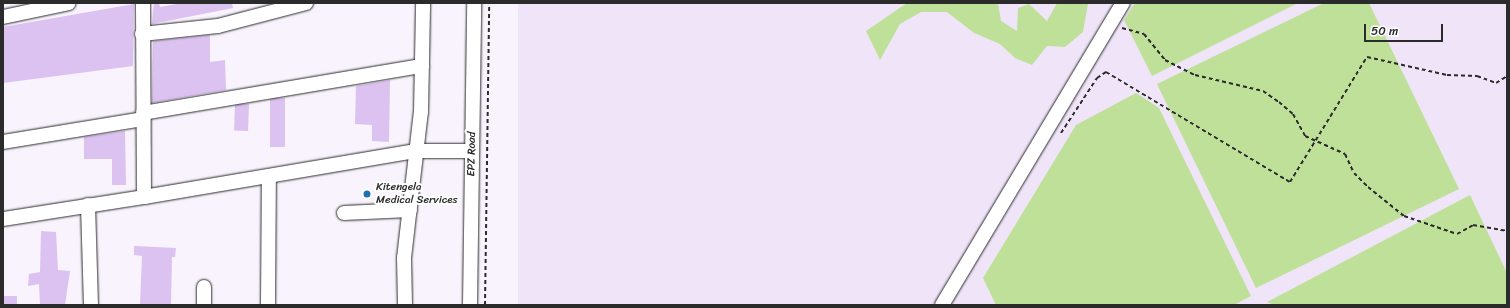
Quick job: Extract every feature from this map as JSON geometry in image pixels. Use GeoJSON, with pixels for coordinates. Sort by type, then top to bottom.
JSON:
{"type":"FeatureCollection","features":[{"type":"Feature","properties":{"kind":"street"},"geometry":{"type":"LineString","coordinates":[[3,17],[68,3]]}},
{"type":"Feature","properties":{"kind":"street"},"geometry":{"type":"LineString","coordinates":[[144,3],[142,34],[144,197]]}},
{"type":"Feature","properties":{"kind":"street"},"geometry":{"type":"LineString","coordinates":[[142,34],[218,26],[252,9],[306,3]]}},
{"type":"Feature","properties":{"kind":"street"},"geometry":{"type":"LineString","coordinates":[[405,305],[410,210],[422,66],[423,3]]}},
{"type":"Feature","properties":{"kind":"street","name":"EPZ Road"},"geometry":{"type":"LineString","coordinates":[[470,305],[474,3]]}},
{"type":"Feature","properties":{"kind":"street"},"geometry":{"type":"LineString","coordinates":[[942,305],[1123,3]]}},
{"type":"Feature","properties":{"kind":"street"},"geometry":{"type":"LineString","coordinates":[[3,142],[422,66]]}},
{"type":"Feature","properties":{"kind":"street"},"geometry":{"type":"LineString","coordinates":[[3,220],[416,150],[472,151]]}},
{"type":"Feature","properties":{"kind":"street"},"geometry":{"type":"LineString","coordinates":[[268,305],[269,176]]}},
{"type":"Feature","properties":{"kind":"street"},"geometry":{"type":"LineString","coordinates":[[88,205],[91,305]]}},
{"type":"Feature","properties":{"kind":"street"},"geometry":{"type":"LineString","coordinates":[[344,213],[410,210]]}},
{"type":"Feature","properties":{"kind":"street"},"geometry":{"type":"LineString","coordinates":[[204,287],[204,305]]}},
{"type":"Feature","properties":{"kind":"path"},"geometry":{"type":"LineString","coordinates":[[485,305],[489,3]]}},
{"type":"Feature","properties":{"kind":"path"},"geometry":{"type":"LineString","coordinates":[[1109,26],[1144,34],[1165,60],[1208,81],[1263,91],[1293,114],[1305,136],[1315,142],[1345,154],[1354,173],[1368,187],[1404,216],[1457,234],[1473,225],[1507,231]]}},
{"type":"Feature","properties":{"kind":"path"},"geometry":{"type":"LineString","coordinates":[[1056,140],[1097,78],[1106,72],[1290,182],[1367,57],[1496,83],[1507,76]]}},
{"type":"Feature","properties":{"kind":"shaded area"},"geometry":{"type":"Polygon","coordinates":[[[518,3],[1507,3],[1507,305],[518,305],[518,3]]]}},
{"type":"Feature","properties":{"kind":"green space"},"geometry":{"type":"Polygon","coordinates":[[[907,3],[998,3],[1001,21],[1017,31],[1018,8],[1029,4],[1047,21],[1057,3],[1088,4],[1083,32],[1065,47],[1047,46],[1032,65],[1015,58],[1000,44],[974,33],[947,12],[921,12],[900,24],[880,60],[866,31],[907,3]]]}},
{"type":"Feature","properties":{"kind":"green space"},"geometry":{"type":"Polygon","coordinates":[[[1135,3],[1298,3],[1152,76],[1124,20],[1135,3]]]}},
{"type":"Feature","properties":{"kind":"green space"},"geometry":{"type":"Polygon","coordinates":[[[1324,3],[1369,3],[1459,189],[1256,288],[1157,84],[1324,3]]]}},
{"type":"Feature","properties":{"kind":"green space"},"geometry":{"type":"Polygon","coordinates":[[[1136,93],[1159,108],[1251,296],[1234,305],[996,305],[983,278],[1076,125],[1136,93]]]}},
{"type":"Feature","properties":{"kind":"green space"},"geometry":{"type":"Polygon","coordinates":[[[1470,195],[1507,273],[1507,305],[1275,305],[1267,302],[1470,195]]]}},
{"type":"Feature","properties":{"kind":"building"},"geometry":{"type":"Polygon","coordinates":[[[154,3],[159,3],[160,7],[182,3],[232,3],[233,8],[152,24],[154,3]]]}},
{"type":"Feature","properties":{"kind":"building"},"geometry":{"type":"Polygon","coordinates":[[[134,4],[133,66],[3,83],[3,27],[134,4]]]}},
{"type":"Feature","properties":{"kind":"building"},"geometry":{"type":"Polygon","coordinates":[[[210,35],[210,62],[225,60],[226,90],[152,103],[153,41],[210,35]]]}},
{"type":"Feature","properties":{"kind":"building"},"geometry":{"type":"Polygon","coordinates":[[[390,80],[389,142],[372,141],[372,125],[355,124],[356,86],[390,80]]]}},
{"type":"Feature","properties":{"kind":"building"},"geometry":{"type":"Polygon","coordinates":[[[270,98],[285,98],[285,147],[270,147],[270,98]]]}},
{"type":"Feature","properties":{"kind":"building"},"geometry":{"type":"Polygon","coordinates":[[[235,104],[249,104],[248,131],[234,130],[235,104]]]}},
{"type":"Feature","properties":{"kind":"building"},"geometry":{"type":"Polygon","coordinates":[[[125,131],[126,185],[112,185],[112,159],[84,159],[84,137],[125,131]]]}},
{"type":"Feature","properties":{"kind":"building"},"geometry":{"type":"Polygon","coordinates":[[[41,231],[56,232],[58,270],[70,271],[65,305],[40,305],[39,284],[28,286],[29,274],[40,272],[41,231]]]}},
{"type":"Feature","properties":{"kind":"building"},"geometry":{"type":"Polygon","coordinates":[[[134,246],[176,248],[175,257],[172,257],[171,305],[140,305],[142,256],[134,255],[134,246]]]}},
{"type":"Feature","properties":{"kind":"building"},"geometry":{"type":"Polygon","coordinates":[[[3,296],[17,296],[17,305],[3,305],[3,296]]]}},
{"type":"Feature","properties":{"kind":"place","name":"Kitengela Medical Services"},"geometry":{"type":"Point","coordinates":[367,194]}}]}
